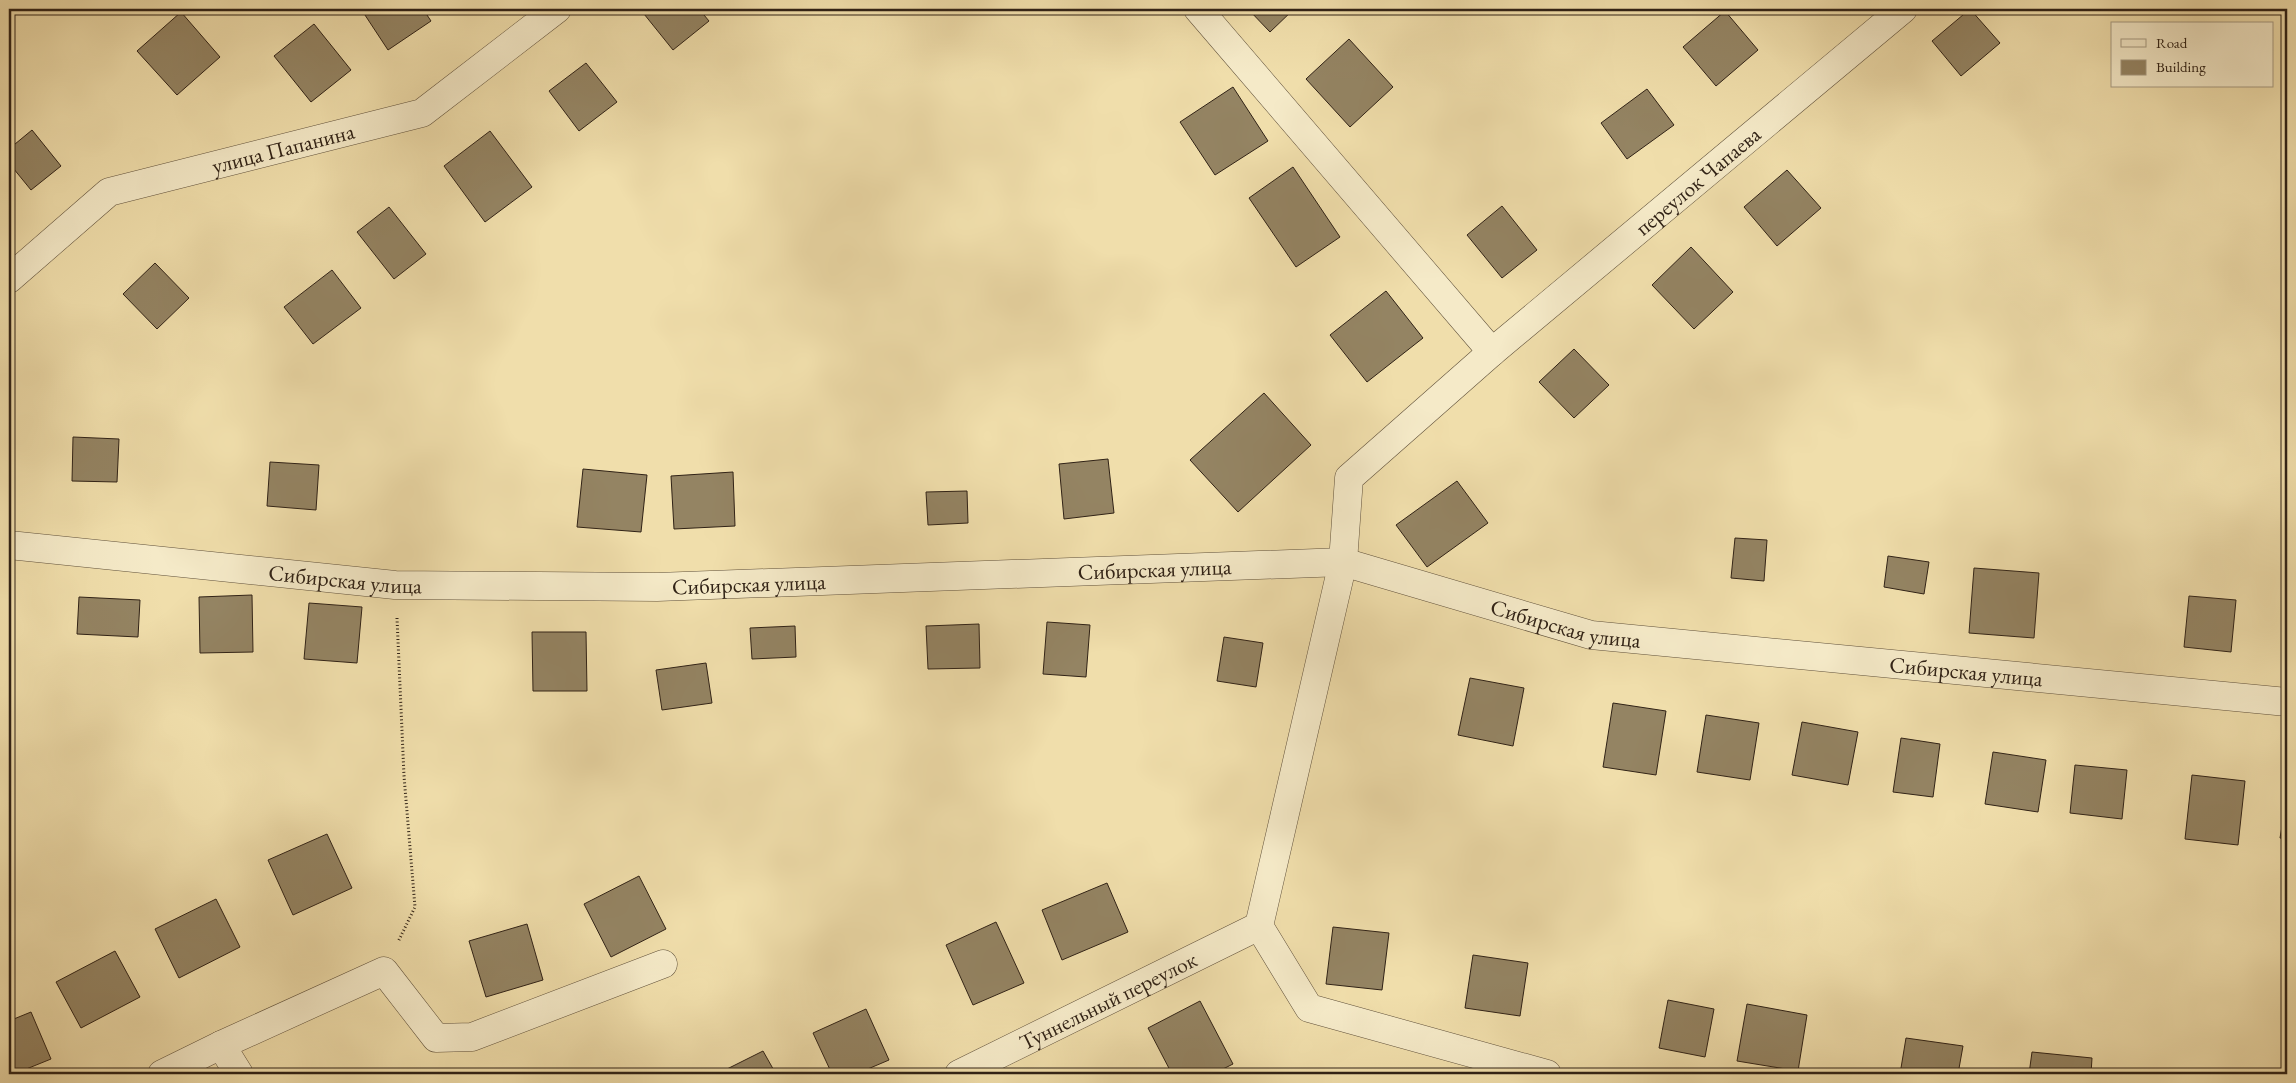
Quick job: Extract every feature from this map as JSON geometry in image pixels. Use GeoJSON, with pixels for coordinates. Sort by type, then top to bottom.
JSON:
{"type":"FeatureCollection","features":[{"type":"Feature","properties":{"kind":"street","name":"улица Папанина"},"geometry":{"type":"LineString","coordinates":[[9,279],[109,192],[422,113],[557,9]]}},
{"type":"Feature","properties":{"kind":"street"},"geometry":{"type":"LineString","coordinates":[[1198,9],[1492,352]]}},
{"type":"Feature","properties":{"kind":"street","name":"переулок Чапаева"},"geometry":{"type":"LineString","coordinates":[[1258,926],[1343,562],[1349,478],[1492,352],[1903,9]]}},
{"type":"Feature","properties":{"kind":"street","name":"Сибирская улица"},"geometry":{"type":"LineString","coordinates":[[9,545],[395,585],[657,587],[1343,562],[1591,635],[2287,702]]}},
{"type":"Feature","properties":{"kind":"street"},"geometry":{"type":"LineString","coordinates":[[1258,926],[1309,1008],[1548,1074]]}},
{"type":"Feature","properties":{"kind":"street","name":"Туннельный переулок"},"geometry":{"type":"LineString","coordinates":[[966,1073],[1258,926]]}},
{"type":"Feature","properties":{"kind":"street"},"geometry":{"type":"LineString","coordinates":[[162,1074],[384,971],[436,1038],[472,1037],[663,964]]}},
{"type":"Feature","properties":{"kind":"street"},"geometry":{"type":"LineString","coordinates":[[221,1045],[239,1074]]}},
{"type":"Feature","properties":{"kind":"path"},"geometry":{"type":"LineString","coordinates":[[384,971],[415,907],[404,776],[395,585]]}},
{"type":"Feature","properties":{"kind":"building"},"geometry":{"type":"Polygon","coordinates":[[[361,9],[423,9],[431,21],[388,50],[361,9]]]}},
{"type":"Feature","properties":{"kind":"building"},"geometry":{"type":"Polygon","coordinates":[[[640,9],[699,9],[709,21],[673,50],[640,9]]]}},
{"type":"Feature","properties":{"kind":"building"},"geometry":{"type":"Polygon","coordinates":[[[1248,9],[1294,9],[1270,32],[1248,9]]]}},
{"type":"Feature","properties":{"kind":"building"},"geometry":{"type":"Polygon","coordinates":[[[1970,9],[2000,43],[1961,76],[1932,41],[1970,9]]]}},
{"type":"Feature","properties":{"kind":"building"},"geometry":{"type":"Polygon","coordinates":[[[1725,11],[1758,50],[1716,86],[1683,47],[1725,11]]]}},
{"type":"Feature","properties":{"kind":"building"},"geometry":{"type":"Polygon","coordinates":[[[181,12],[220,57],[177,95],[137,51],[181,12]]]}},
{"type":"Feature","properties":{"kind":"building"},"geometry":{"type":"Polygon","coordinates":[[[314,24],[351,70],[311,102],[274,56],[314,24]]]}},
{"type":"Feature","properties":{"kind":"building"},"geometry":{"type":"Polygon","coordinates":[[[1349,39],[1393,87],[1350,127],[1306,79],[1349,39]]]}},
{"type":"Feature","properties":{"kind":"building"},"geometry":{"type":"Polygon","coordinates":[[[586,63],[617,102],[579,131],[549,91],[586,63]]]}},
{"type":"Feature","properties":{"kind":"building"},"geometry":{"type":"Polygon","coordinates":[[[1233,87],[1268,141],[1215,175],[1180,122],[1233,87]]]}},
{"type":"Feature","properties":{"kind":"building"},"geometry":{"type":"Polygon","coordinates":[[[1647,89],[1674,125],[1627,159],[1601,123],[1647,89]]]}},
{"type":"Feature","properties":{"kind":"building"},"geometry":{"type":"Polygon","coordinates":[[[32,130],[61,166],[31,190],[9,163],[9,149],[32,130]]]}},
{"type":"Feature","properties":{"kind":"building"},"geometry":{"type":"Polygon","coordinates":[[[490,131],[532,187],[485,222],[444,166],[490,131]]]}},
{"type":"Feature","properties":{"kind":"building"},"geometry":{"type":"Polygon","coordinates":[[[1293,167],[1340,237],[1296,267],[1249,198],[1293,167]]]}},
{"type":"Feature","properties":{"kind":"building"},"geometry":{"type":"Polygon","coordinates":[[[1787,170],[1821,208],[1777,246],[1744,207],[1787,170]]]}},
{"type":"Feature","properties":{"kind":"building"},"geometry":{"type":"Polygon","coordinates":[[[1502,206],[1537,250],[1502,278],[1467,235],[1502,206]]]}},
{"type":"Feature","properties":{"kind":"building"},"geometry":{"type":"Polygon","coordinates":[[[389,207],[426,254],[394,279],[357,232],[389,207]]]}},
{"type":"Feature","properties":{"kind":"building"},"geometry":{"type":"Polygon","coordinates":[[[1691,247],[1733,292],[1694,329],[1652,285],[1691,247]]]}},
{"type":"Feature","properties":{"kind":"building"},"geometry":{"type":"Polygon","coordinates":[[[155,263],[189,298],[157,329],[123,294],[155,263]]]}},
{"type":"Feature","properties":{"kind":"building"},"geometry":{"type":"Polygon","coordinates":[[[332,270],[361,308],[313,344],[284,307],[332,270]]]}},
{"type":"Feature","properties":{"kind":"building"},"geometry":{"type":"Polygon","coordinates":[[[1386,291],[1423,338],[1367,382],[1330,335],[1386,291]]]}},
{"type":"Feature","properties":{"kind":"building"},"geometry":{"type":"Polygon","coordinates":[[[1574,349],[1609,385],[1574,418],[1539,382],[1574,349]]]}},
{"type":"Feature","properties":{"kind":"building"},"geometry":{"type":"Polygon","coordinates":[[[1264,393],[1311,445],[1238,512],[1190,460],[1264,393]]]}},
{"type":"Feature","properties":{"kind":"building"},"geometry":{"type":"Polygon","coordinates":[[[73,437],[119,439],[117,482],[72,481],[73,437]]]}},
{"type":"Feature","properties":{"kind":"building"},"geometry":{"type":"Polygon","coordinates":[[[1108,459],[1114,513],[1064,519],[1059,464],[1108,459]]]}},
{"type":"Feature","properties":{"kind":"building"},"geometry":{"type":"Polygon","coordinates":[[[270,462],[319,465],[316,510],[267,506],[270,462]]]}},
{"type":"Feature","properties":{"kind":"building"},"geometry":{"type":"Polygon","coordinates":[[[583,469],[647,475],[641,532],[577,527],[583,469]]]}},
{"type":"Feature","properties":{"kind":"building"},"geometry":{"type":"Polygon","coordinates":[[[733,472],[735,526],[674,529],[671,476],[733,472]]]}},
{"type":"Feature","properties":{"kind":"building"},"geometry":{"type":"Polygon","coordinates":[[[1457,481],[1488,523],[1427,567],[1396,525],[1457,481]]]}},
{"type":"Feature","properties":{"kind":"building"},"geometry":{"type":"Polygon","coordinates":[[[967,491],[968,523],[928,525],[926,492],[967,491]]]}},
{"type":"Feature","properties":{"kind":"building"},"geometry":{"type":"Polygon","coordinates":[[[1735,538],[1767,540],[1764,581],[1731,578],[1735,538]]]}},
{"type":"Feature","properties":{"kind":"building"},"geometry":{"type":"Polygon","coordinates":[[[1888,556],[1929,562],[1924,594],[1884,587],[1888,556]]]}},
{"type":"Feature","properties":{"kind":"building"},"geometry":{"type":"Polygon","coordinates":[[[1974,568],[2039,573],[2034,638],[1969,633],[1974,568]]]}},
{"type":"Feature","properties":{"kind":"building"},"geometry":{"type":"Polygon","coordinates":[[[252,595],[253,652],[200,653],[199,597],[252,595]]]}},
{"type":"Feature","properties":{"kind":"building"},"geometry":{"type":"Polygon","coordinates":[[[2189,596],[2236,600],[2231,652],[2184,647],[2189,596]]]}},
{"type":"Feature","properties":{"kind":"building"},"geometry":{"type":"Polygon","coordinates":[[[79,597],[140,600],[138,637],[77,634],[79,597]]]}},
{"type":"Feature","properties":{"kind":"building"},"geometry":{"type":"Polygon","coordinates":[[[309,603],[362,607],[357,663],[304,659],[309,603]]]}},
{"type":"Feature","properties":{"kind":"building"},"geometry":{"type":"Polygon","coordinates":[[[1047,622],[1090,625],[1086,677],[1043,674],[1047,622]]]}},
{"type":"Feature","properties":{"kind":"building"},"geometry":{"type":"Polygon","coordinates":[[[979,624],[980,668],[928,669],[926,626],[979,624]]]}},
{"type":"Feature","properties":{"kind":"building"},"geometry":{"type":"Polygon","coordinates":[[[795,626],[796,657],[752,659],[750,628],[795,626]]]}},
{"type":"Feature","properties":{"kind":"building"},"geometry":{"type":"Polygon","coordinates":[[[532,632],[586,632],[587,691],[533,691],[532,632]]]}},
{"type":"Feature","properties":{"kind":"building"},"geometry":{"type":"Polygon","coordinates":[[[1224,637],[1263,643],[1256,687],[1217,681],[1224,637]]]}},
{"type":"Feature","properties":{"kind":"building"},"geometry":{"type":"Polygon","coordinates":[[[706,663],[712,703],[662,710],[656,670],[706,663]]]}},
{"type":"Feature","properties":{"kind":"building"},"geometry":{"type":"Polygon","coordinates":[[[1470,678],[1524,688],[1513,746],[1458,735],[1470,678]]]}},
{"type":"Feature","properties":{"kind":"building"},"geometry":{"type":"Polygon","coordinates":[[[1613,703],[1666,711],[1656,775],[1603,767],[1613,703]]]}},
{"type":"Feature","properties":{"kind":"building"},"geometry":{"type":"Polygon","coordinates":[[[1706,715],[1759,723],[1750,780],[1697,772],[1706,715]]]}},
{"type":"Feature","properties":{"kind":"building"},"geometry":{"type":"Polygon","coordinates":[[[1802,722],[1858,732],[1848,785],[1792,775],[1802,722]]]}},
{"type":"Feature","properties":{"kind":"building"},"geometry":{"type":"Polygon","coordinates":[[[1901,738],[1940,744],[1933,797],[1893,792],[1901,738]]]}},
{"type":"Feature","properties":{"kind":"building"},"geometry":{"type":"Polygon","coordinates":[[[1993,752],[2046,760],[2038,812],[1985,804],[1993,752]]]}},
{"type":"Feature","properties":{"kind":"building"},"geometry":{"type":"Polygon","coordinates":[[[2075,765],[2127,770],[2122,819],[2070,813],[2075,765]]]}},
{"type":"Feature","properties":{"kind":"building"},"geometry":{"type":"Polygon","coordinates":[[[2192,775],[2245,781],[2238,845],[2185,839],[2192,775]]]}},
{"type":"Feature","properties":{"kind":"building"},"geometry":{"type":"Polygon","coordinates":[[[2287,797],[2287,839],[2280,838],[2287,797]]]}},
{"type":"Feature","properties":{"kind":"building"},"geometry":{"type":"Polygon","coordinates":[[[327,834],[352,888],[293,915],[268,860],[327,834]]]}},
{"type":"Feature","properties":{"kind":"building"},"geometry":{"type":"Polygon","coordinates":[[[639,876],[666,929],[611,957],[584,904],[639,876]]]}},
{"type":"Feature","properties":{"kind":"building"},"geometry":{"type":"Polygon","coordinates":[[[1107,883],[1128,932],[1062,960],[1042,910],[1107,883]]]}},
{"type":"Feature","properties":{"kind":"building"},"geometry":{"type":"Polygon","coordinates":[[[216,899],[240,947],[179,978],[155,929],[216,899]]]}},
{"type":"Feature","properties":{"kind":"building"},"geometry":{"type":"Polygon","coordinates":[[[996,922],[1024,983],[973,1005],[946,945],[996,922]]]}},
{"type":"Feature","properties":{"kind":"building"},"geometry":{"type":"Polygon","coordinates":[[[527,924],[543,980],[486,997],[469,941],[527,924]]]}},
{"type":"Feature","properties":{"kind":"building"},"geometry":{"type":"Polygon","coordinates":[[[1333,927],[1389,933],[1382,990],[1326,984],[1333,927]]]}},
{"type":"Feature","properties":{"kind":"building"},"geometry":{"type":"Polygon","coordinates":[[[115,951],[140,997],[81,1028],[56,982],[115,951]]]}},
{"type":"Feature","properties":{"kind":"building"},"geometry":{"type":"Polygon","coordinates":[[[1473,955],[1528,963],[1520,1016],[1465,1008],[1473,955]]]}},
{"type":"Feature","properties":{"kind":"building"},"geometry":{"type":"Polygon","coordinates":[[[1668,1000],[1714,1009],[1705,1057],[1659,1048],[1668,1000]]]}},
{"type":"Feature","properties":{"kind":"building"},"geometry":{"type":"Polygon","coordinates":[[[1200,1001],[1233,1064],[1213,1074],[1172,1074],[1148,1028],[1200,1001]]]}},
{"type":"Feature","properties":{"kind":"building"},"geometry":{"type":"Polygon","coordinates":[[[1747,1004],[1807,1015],[1798,1071],[1737,1061],[1747,1004]]]}},
{"type":"Feature","properties":{"kind":"building"},"geometry":{"type":"Polygon","coordinates":[[[866,1009],[889,1060],[856,1074],[832,1074],[813,1033],[866,1009]]]}},
{"type":"Feature","properties":{"kind":"building"},"geometry":{"type":"Polygon","coordinates":[[[31,1012],[51,1059],[14,1074],[9,1074],[9,1021],[31,1012]]]}},
{"type":"Feature","properties":{"kind":"building"},"geometry":{"type":"Polygon","coordinates":[[[1906,1038],[1963,1046],[1958,1074],[1900,1074],[1906,1038]]]}},
{"type":"Feature","properties":{"kind":"building"},"geometry":{"type":"Polygon","coordinates":[[[763,1051],[776,1074],[717,1074],[763,1051]]]}},
{"type":"Feature","properties":{"kind":"building"},"geometry":{"type":"Polygon","coordinates":[[[2032,1052],[2092,1058],[2091,1074],[2029,1074],[2032,1052]]]}}]}
